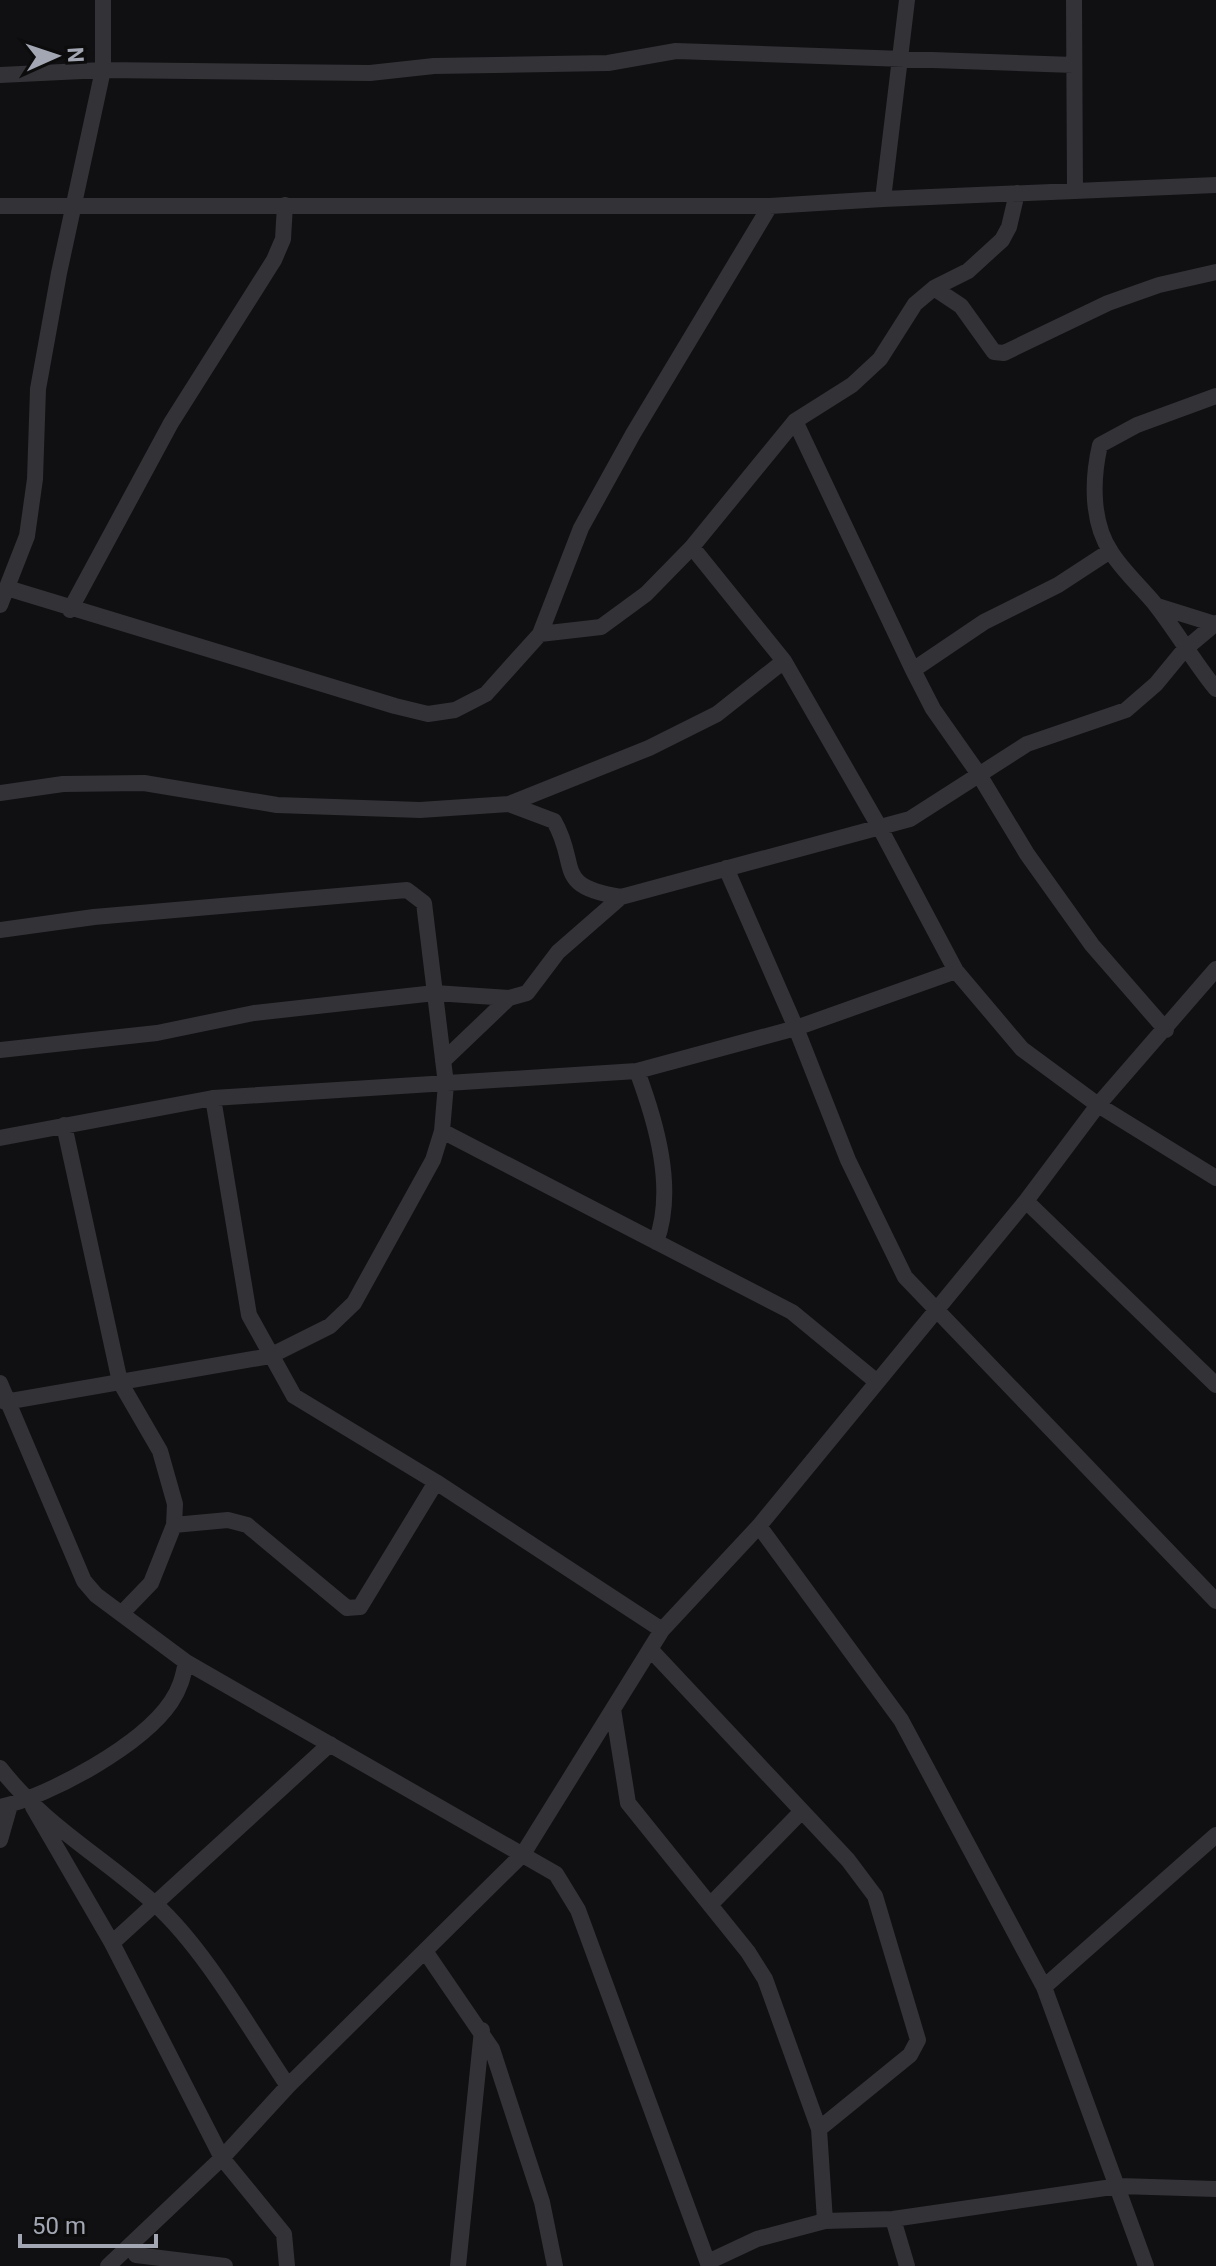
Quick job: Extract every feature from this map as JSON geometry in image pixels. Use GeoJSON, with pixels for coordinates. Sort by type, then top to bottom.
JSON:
{"type":"FeatureCollection","features":[{"type":"Feature","properties":{"kind":"street"},"geometry":{"type":"LineString","coordinates":[[883,199],[907,0]]}},
{"type":"Feature","properties":{"kind":"street"},"geometry":{"type":"LineString","coordinates":[[1074,0],[1075,191]]}},
{"type":"Feature","properties":{"kind":"street"},"geometry":{"type":"LineString","coordinates":[[0,605],[27,536],[35,479],[38,389],[103,70],[104,3]]}},
{"type":"Feature","properties":{"kind":"street"},"geometry":{"type":"LineString","coordinates":[[0,75],[103,70],[370,73],[434,66],[608,63],[676,51],[901,56],[1074,65]]}},
{"type":"Feature","properties":{"kind":"street"},"geometry":{"type":"LineString","coordinates":[[0,206],[770,206],[1216,185]]}},
{"type":"Feature","properties":{"kind":"street"},"geometry":{"type":"LineString","coordinates":[[540,634],[601,627],[646,594],[692,547],[795,421],[852,385],[871,368],[915,304],[934,288],[968,271],[1002,240],[1017,193]]}},
{"type":"Feature","properties":{"kind":"street"},"geometry":{"type":"LineString","coordinates":[[70,610],[171,423],[274,260],[283,239],[285,205]]}},
{"type":"Feature","properties":{"kind":"street"},"geometry":{"type":"LineString","coordinates":[[7,588],[70,610],[428,714],[455,710],[486,694],[540,634],[581,528],[663,382],[770,206]]}},
{"type":"Feature","properties":{"kind":"street"},"geometry":{"type":"LineString","coordinates":[[961,306],[968,271]]}},
{"type":"Feature","properties":{"kind":"street"},"geometry":{"type":"LineString","coordinates":[[934,288],[961,306],[994,352],[1004,353],[1108,303],[1159,285],[1216,272]]}},
{"type":"Feature","properties":{"kind":"street"},"geometry":{"type":"LineString","coordinates":[[1216,396],[1137,425],[1100,445],[1095,465],[1096,515],[1110,551],[1157,606],[1184,650],[1216,689]]}},
{"type":"Feature","properties":{"kind":"street"},"geometry":{"type":"LineString","coordinates":[[795,421],[933,709],[978,773],[1027,854],[1092,945],[1166,1030]]}},
{"type":"Feature","properties":{"kind":"street"},"geometry":{"type":"LineString","coordinates":[[692,547],[784,661],[880,828],[956,971],[1022,1049],[1098,1105],[1216,1178]]}},
{"type":"Feature","properties":{"kind":"street"},"geometry":{"type":"LineString","coordinates":[[913,670],[984,622],[1058,585],[1110,551]]}},
{"type":"Feature","properties":{"kind":"street"},"geometry":{"type":"LineString","coordinates":[[509,804],[554,821],[567,867],[576,881],[590,892],[621,897],[880,828],[921,813],[978,773],[1027,744],[1126,710],[1215,623],[1157,606]]}},
{"type":"Feature","properties":{"kind":"street"},"geometry":{"type":"LineString","coordinates":[[0,793],[63,784],[144,783],[277,805],[420,810],[509,804],[649,748],[717,714],[784,661]]}},
{"type":"Feature","properties":{"kind":"street"},"geometry":{"type":"LineString","coordinates":[[726,868],[796,1028],[848,1160],[905,1277],[1216,1601]]}},
{"type":"Feature","properties":{"kind":"street"},"geometry":{"type":"LineString","coordinates":[[0,930],[110,915],[407,890],[424,903],[446,1084],[442,1131],[433,1160],[354,1303],[330,1326],[270,1356],[5,1402]]}},
{"type":"Feature","properties":{"kind":"street"},"geometry":{"type":"LineString","coordinates":[[0,1050],[157,1033],[254,1013],[435,993],[509,998],[527,993],[537,985],[558,952],[621,897]]}},
{"type":"Feature","properties":{"kind":"street"},"geometry":{"type":"LineString","coordinates":[[0,1138],[213,1098],[637,1071],[796,1028],[956,971]]}},
{"type":"Feature","properties":{"kind":"street"},"geometry":{"type":"LineString","coordinates":[[108,2266],[136,2254],[288,2086],[523,1854],[662,1630],[759,1526],[1026,1201],[1098,1105],[1213,980]]}},
{"type":"Feature","properties":{"kind":"street"},"geometry":{"type":"LineString","coordinates":[[443,1061],[509,998]]}},
{"type":"Feature","properties":{"kind":"street"},"geometry":{"type":"LineString","coordinates":[[637,1071],[650,1107],[664,1190],[664,1220],[656,1242]]}},
{"type":"Feature","properties":{"kind":"street"},"geometry":{"type":"LineString","coordinates":[[213,1098],[249,1315],[270,1356],[299,1401],[436,1482],[662,1630]]}},
{"type":"Feature","properties":{"kind":"street"},"geometry":{"type":"LineString","coordinates":[[64,1125],[120,1382],[160,1451],[175,1504],[174,1525],[151,1583],[122,1613]]}},
{"type":"Feature","properties":{"kind":"street"},"geometry":{"type":"LineString","coordinates":[[442,1131],[792,1312],[877,1382]]}},
{"type":"Feature","properties":{"kind":"street"},"geometry":{"type":"LineString","coordinates":[[1026,1201],[1216,1385]]}},
{"type":"Feature","properties":{"kind":"street"},"geometry":{"type":"LineString","coordinates":[[0,1383],[5,1402],[84,1581],[186,1662],[556,1874],[578,1910],[709,2264],[757,2239],[825,2221],[893,2219],[1119,2186],[1216,2189]]}},
{"type":"Feature","properties":{"kind":"street"},"geometry":{"type":"LineString","coordinates":[[174,1525],[228,1520],[247,1525],[347,1608],[354,1610],[360,1607],[436,1482]]}},
{"type":"Feature","properties":{"kind":"street"},"geometry":{"type":"LineString","coordinates":[[759,1526],[901,1720],[1044,1987],[1146,2266]]}},
{"type":"Feature","properties":{"kind":"street"},"geometry":{"type":"LineString","coordinates":[[650,1649],[802,1811],[875,1896],[918,2040],[910,2055],[819,2129]]}},
{"type":"Feature","properties":{"kind":"street"},"geometry":{"type":"LineString","coordinates":[[0,1840],[17,1805],[77,1778],[155,1722],[181,1687],[186,1662]]}},
{"type":"Feature","properties":{"kind":"street"},"geometry":{"type":"LineString","coordinates":[[613,1709],[628,1803],[765,1979],[819,2129],[825,2221]]}},
{"type":"Feature","properties":{"kind":"street"},"geometry":{"type":"LineString","coordinates":[[112,1943],[330,1744]]}},
{"type":"Feature","properties":{"kind":"street"},"geometry":{"type":"LineString","coordinates":[[0,1768],[17,1805],[112,1943],[222,2158],[284,2234],[287,2266]]}},
{"type":"Feature","properties":{"kind":"street"},"geometry":{"type":"LineString","coordinates":[[17,1805],[156,1905],[194,1950],[288,2086]]}},
{"type":"Feature","properties":{"kind":"street"},"geometry":{"type":"LineString","coordinates":[[710,1905],[802,1811]]}},
{"type":"Feature","properties":{"kind":"street"},"geometry":{"type":"LineString","coordinates":[[1044,1987],[1216,1835]]}},
{"type":"Feature","properties":{"kind":"street"},"geometry":{"type":"LineString","coordinates":[[425,1951],[482,2030],[501,2071],[542,2202],[555,2266]]}},
{"type":"Feature","properties":{"kind":"street"},"geometry":{"type":"LineString","coordinates":[[458,2266],[482,2030]]}},
{"type":"Feature","properties":{"kind":"street"},"geometry":{"type":"LineString","coordinates":[[893,2219],[907,2266]]}},
{"type":"Feature","properties":{"kind":"street"},"geometry":{"type":"LineString","coordinates":[[136,2254],[225,2266]]}}]}
